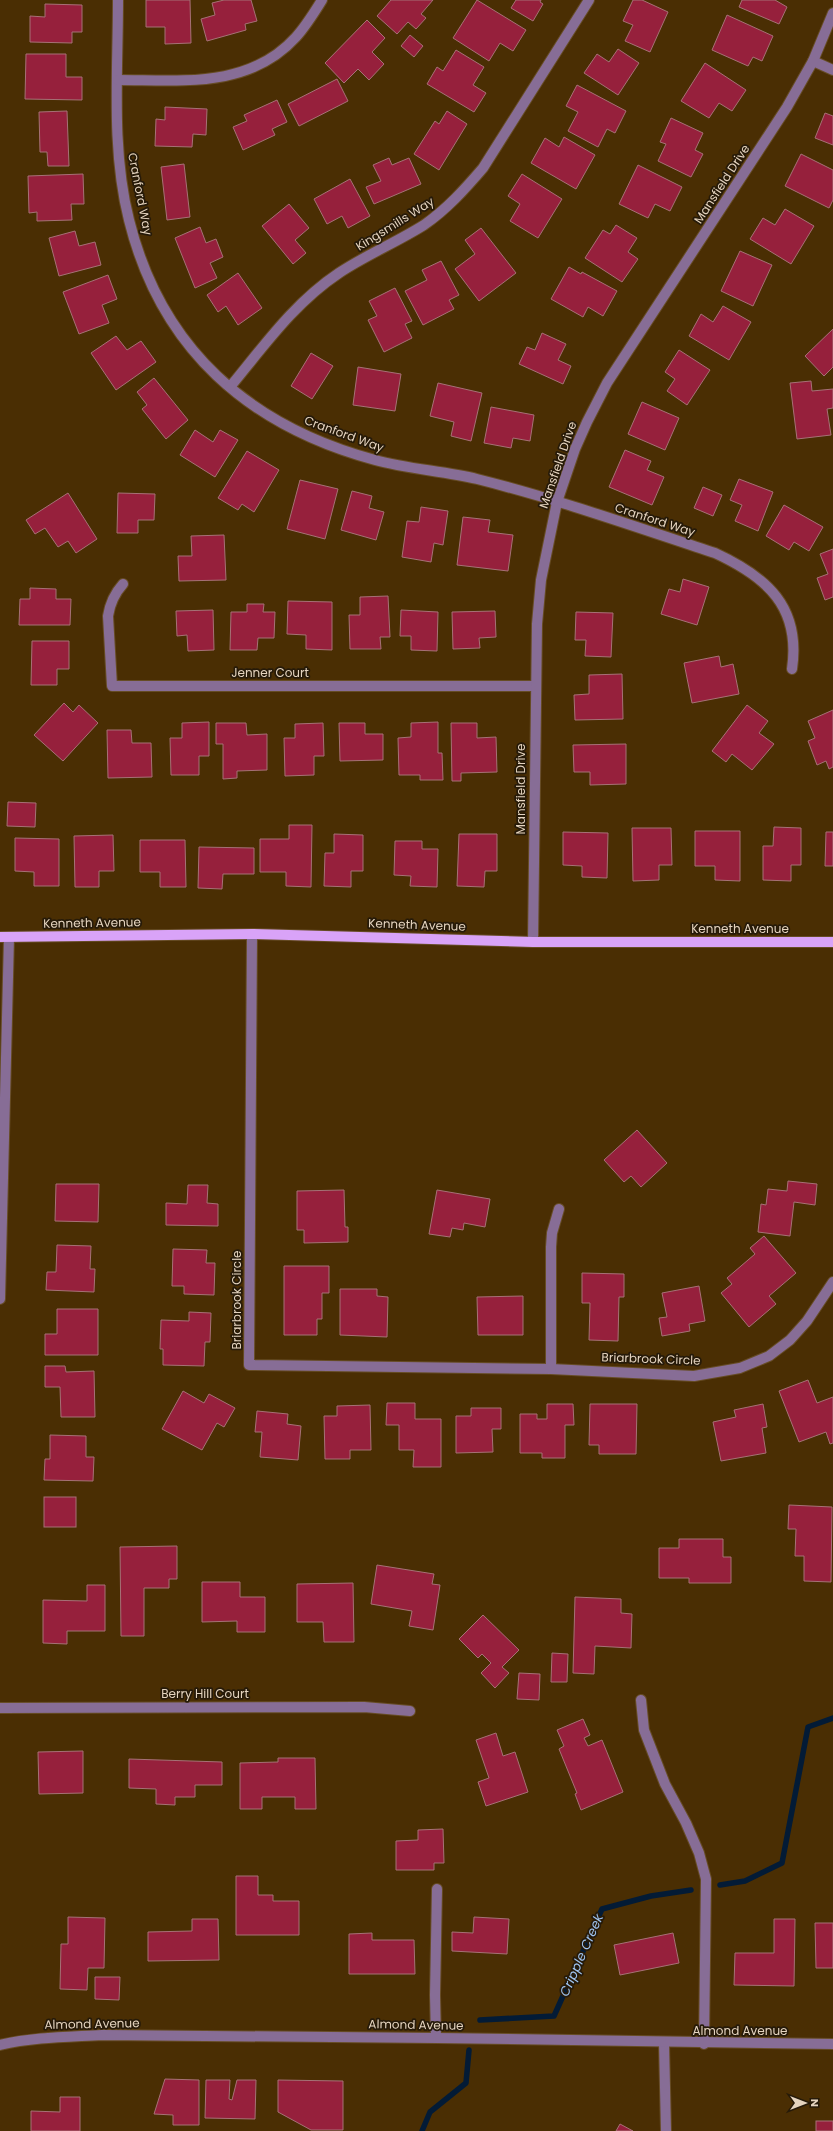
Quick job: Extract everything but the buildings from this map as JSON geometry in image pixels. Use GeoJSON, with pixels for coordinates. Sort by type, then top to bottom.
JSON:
{"type":"FeatureCollection","features":[{"type":"Feature","properties":{"kind":"main road","name":"Kenneth Avenue"},"geometry":{"type":"LineString","coordinates":[[5,937],[252,934],[533,942],[833,942]]}},
{"type":"Feature","properties":{"kind":"street","name":"Cranford Way"},"geometry":{"type":"LineString","coordinates":[[118,0],[118,146],[121,176],[129,219],[137,250],[151,286],[186,343],[209,368],[255,407],[311,438],[343,450],[376,461],[475,478],[557,502],[715,553],[746,568],[774,592],[788,615],[794,642],[792,669]]}},
{"type":"Feature","properties":{"kind":"street"},"geometry":{"type":"LineString","coordinates":[[118,80],[207,80],[235,75],[260,64],[278,53],[295,38],[322,0]]}},
{"type":"Feature","properties":{"kind":"street","name":"Kingsmills Way"},"geometry":{"type":"LineString","coordinates":[[230,387],[290,314],[313,292],[339,273],[424,224],[448,206],[466,188],[483,168],[589,0]]}},
{"type":"Feature","properties":{"kind":"street","name":"Mansfield Drive"},"geometry":{"type":"LineString","coordinates":[[533,942],[536,624],[541,580],[557,502],[575,449],[607,383],[787,107],[813,61],[833,13]]}},
{"type":"Feature","properties":{"kind":"street"},"geometry":{"type":"LineString","coordinates":[[813,61],[833,70]]}},
{"type":"Feature","properties":{"kind":"street","name":"Jenner Court"},"geometry":{"type":"LineString","coordinates":[[123,584],[115,594],[110,605],[108,616],[112,686],[535,686]]}},
{"type":"Feature","properties":{"kind":"street","name":"Briarbrook Circle"},"geometry":{"type":"LineString","coordinates":[[252,934],[249,1365],[551,1369],[694,1376],[740,1368],[769,1356],[790,1340],[807,1321],[833,1282]]}},
{"type":"Feature","properties":{"kind":"street"},"geometry":{"type":"LineString","coordinates":[[0,1299],[5,937]]}},
{"type":"Feature","properties":{"kind":"street"},"geometry":{"type":"LineString","coordinates":[[551,1369],[550,1247],[552,1233],[559,1209]]}},
{"type":"Feature","properties":{"kind":"street"},"geometry":{"type":"LineString","coordinates":[[641,1700],[644,1730],[665,1784],[686,1823],[699,1853],[706,1879],[704,2044]]}},
{"type":"Feature","properties":{"kind":"street","name":"Berry Hill Court"},"geometry":{"type":"LineString","coordinates":[[0,1708],[364,1707],[410,1711]]}},
{"type":"Feature","properties":{"kind":"street"},"geometry":{"type":"LineString","coordinates":[[436,2038],[435,1995],[437,1889]]}},
{"type":"Feature","properties":{"kind":"street","name":"Almond Avenue"},"geometry":{"type":"LineString","coordinates":[[0,2045],[20,2040],[102,2035],[436,2038],[704,2044],[833,2044]]}},
{"type":"Feature","properties":{"kind":"street"},"geometry":{"type":"LineString","coordinates":[[664,2043],[666,2131]]}},
{"type":"Feature","properties":{"kind":"waterway","name":"Cripple Creek"},"geometry":{"type":"LineString","coordinates":[[720,1885],[745,1881],[782,1863],[808,1727],[833,1718]]}},
{"type":"Feature","properties":{"kind":"waterway","name":"Cripple Creek"},"geometry":{"type":"LineString","coordinates":[[480,2020],[554,2016],[602,1909],[651,1896],[691,1890]]}},
{"type":"Feature","properties":{"kind":"waterway","name":"Cripple Creek"},"geometry":{"type":"LineString","coordinates":[[422,2131],[430,2112],[466,2083],[469,2050]]}}]}
